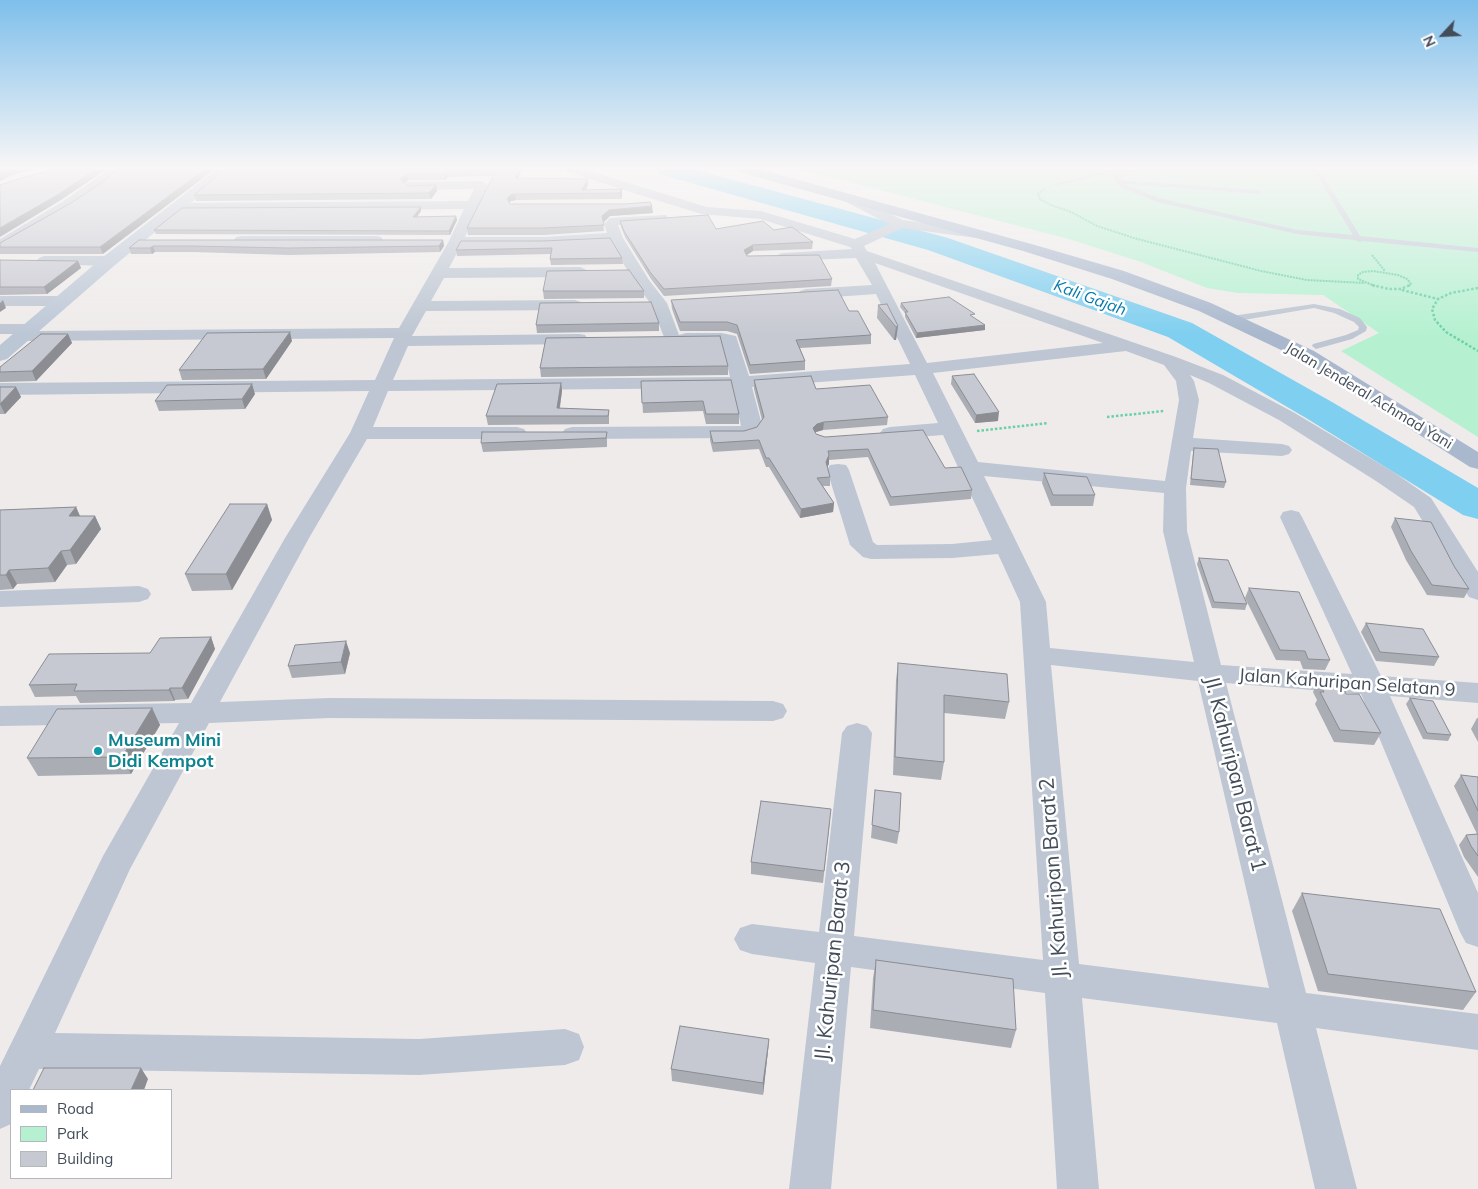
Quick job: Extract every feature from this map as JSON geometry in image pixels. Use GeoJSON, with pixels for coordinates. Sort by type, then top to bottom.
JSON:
{"type":"FeatureCollection","features":[{"type":"Feature","properties":{"kind":"main road","name":"Jalan Jenderal Achmad Yani"},"geometry":{"type":"LineString","coordinates":[[947,224],[1118,275],[1242,317],[1316,346],[1399,393],[1478,444]]}},
{"type":"Feature","properties":{"kind":"main road","name":"Jalan Jenderal Achmad Yani"},"geometry":{"type":"LineString","coordinates":[[971,224],[1032,239],[1170,282],[1242,317],[1307,355],[1478,462]]}},
{"type":"Feature","properties":{"kind":"street"},"geometry":{"type":"LineString","coordinates":[[0,245],[34,224]]}},
{"type":"Feature","properties":{"kind":"street"},"geometry":{"type":"LineString","coordinates":[[0,355],[60,301],[153,224]]}},
{"type":"Feature","properties":{"kind":"street"},"geometry":{"type":"LineString","coordinates":[[0,1109],[116,866],[297,538],[360,432],[403,337],[438,273],[448,235],[456,224]]}},
{"type":"Feature","properties":{"kind":"street"},"geometry":{"type":"LineString","coordinates":[[612,224],[615,237],[636,270],[672,338]]}},
{"type":"Feature","properties":{"kind":"street"},"geometry":{"type":"LineString","coordinates":[[792,224],[834,236],[1170,361],[1216,379],[1286,416],[1384,476],[1423,503],[1478,592]]}},
{"type":"Feature","properties":{"kind":"street"},"geometry":{"type":"LineString","coordinates":[[772,257],[860,246],[897,225],[983,235]]}},
{"type":"Feature","properties":{"kind":"street"},"geometry":{"type":"LineString","coordinates":[[229,240],[297,240],[385,234],[317,228]]}},
{"type":"Feature","properties":{"kind":"street"},"geometry":{"type":"LineString","coordinates":[[448,235],[544,241],[615,237]]}},
{"type":"Feature","properties":{"kind":"street"},"geometry":{"type":"LineString","coordinates":[[796,241],[834,236]]}},
{"type":"Feature","properties":{"kind":"street"},"geometry":{"type":"LineString","coordinates":[[134,240],[162,240]]}},
{"type":"Feature","properties":{"kind":"street"},"geometry":{"type":"LineString","coordinates":[[284,254],[297,240]]}},
{"type":"Feature","properties":{"kind":"street","name":"Jl. Kahuripan Barat 2"},"geometry":{"type":"LineString","coordinates":[[860,246],[970,468],[1033,602],[1078,1189]]}},
{"type":"Feature","properties":{"kind":"street"},"geometry":{"type":"LineString","coordinates":[[30,261],[109,261]]}},
{"type":"Feature","properties":{"kind":"street"},"geometry":{"type":"LineString","coordinates":[[617,271],[636,270]]}},
{"type":"Feature","properties":{"kind":"street"},"geometry":{"type":"LineString","coordinates":[[438,273],[598,272]]}},
{"type":"Feature","properties":{"kind":"street"},"geometry":{"type":"LineString","coordinates":[[787,295],[882,289]]}},
{"type":"Feature","properties":{"kind":"street"},"geometry":{"type":"LineString","coordinates":[[0,301],[60,301]]}},
{"type":"Feature","properties":{"kind":"street"},"geometry":{"type":"LineString","coordinates":[[420,306],[588,305]]}},
{"type":"Feature","properties":{"kind":"street"},"geometry":{"type":"LineString","coordinates":[[0,329],[26,333],[594,339]]}},
{"type":"Feature","properties":{"kind":"street"},"geometry":{"type":"LineString","coordinates":[[360,432],[743,432],[748,430],[752,425],[730,340],[721,338],[652,338]]}},
{"type":"Feature","properties":{"kind":"street"},"geometry":{"type":"LineString","coordinates":[[0,389],[742,382],[921,369],[1127,346]]}},
{"type":"Feature","properties":{"kind":"street","name":"Jl. Kahuripan Barat 1"},"geometry":{"type":"LineString","coordinates":[[1170,361],[1182,375],[1188,388],[1189,408],[1182,444],[1175,508],[1210,673],[1336,1189]]}},
{"type":"Feature","properties":{"kind":"street"},"geometry":{"type":"LineString","coordinates":[[872,434],[951,430]]}},
{"type":"Feature","properties":{"kind":"street"},"geometry":{"type":"LineString","coordinates":[[1182,444],[1282,450]]}},
{"type":"Feature","properties":{"kind":"street"},"geometry":{"type":"LineString","coordinates":[[970,468],[1175,508]]}},
{"type":"Feature","properties":{"kind":"street"},"geometry":{"type":"LineString","coordinates":[[838,470],[862,545],[871,552],[952,551],[1012,557]]}},
{"type":"Feature","properties":{"kind":"street"},"geometry":{"type":"LineString","coordinates":[[1291,517],[1371,685],[1478,932]]}},
{"type":"Feature","properties":{"kind":"street"},"geometry":{"type":"LineString","coordinates":[[0,599],[139,594]]}},
{"type":"Feature","properties":{"kind":"street","name":"Jalan Kahuripan Selatan 9"},"geometry":{"type":"LineString","coordinates":[[1036,655],[1210,673],[1478,694]]}},
{"type":"Feature","properties":{"kind":"street"},"geometry":{"type":"LineString","coordinates":[[0,716],[202,713],[330,708],[773,711]]}},
{"type":"Feature","properties":{"kind":"street","name":"Jl. Kahuripan Barat 3"},"geometry":{"type":"LineString","coordinates":[[810,1189],[857,733]]}},
{"type":"Feature","properties":{"kind":"street"},"geometry":{"type":"LineString","coordinates":[[752,939],[1478,1032]]}},
{"type":"Feature","properties":{"kind":"street"},"geometry":{"type":"LineString","coordinates":[[27,1051],[418,1058],[565,1047]]}},
{"type":"Feature","properties":{"kind":"lane"},"geometry":{"type":"LineString","coordinates":[[1264,224],[1297,232],[1359,240],[1478,250]]}},
{"type":"Feature","properties":{"kind":"lane"},"geometry":{"type":"LineString","coordinates":[[1350,224],[1359,240]]}},
{"type":"Feature","properties":{"kind":"lane"},"geometry":{"type":"LineString","coordinates":[[1242,317],[1314,306],[1337,311],[1358,320],[1364,327],[1362,332],[1316,346]]}},
{"type":"Feature","properties":{"kind":"path"},"geometry":{"type":"LineString","coordinates":[[1094,224],[1261,271],[1307,280],[1365,283]]}},
{"type":"Feature","properties":{"kind":"path"},"geometry":{"type":"LineString","coordinates":[[1401,289],[1409,287],[1411,284],[1398,275],[1373,271],[1358,275],[1358,279],[1376,287],[1401,289],[1438,299]]}},
{"type":"Feature","properties":{"kind":"path"},"geometry":{"type":"LineString","coordinates":[[1478,288],[1451,293],[1438,299],[1432,309],[1435,320],[1446,332],[1478,351]]}},
{"type":"Feature","properties":{"kind":"path"},"geometry":{"type":"LineString","coordinates":[[1107,417],[1189,408]]}},
{"type":"Feature","properties":{"kind":"path"},"geometry":{"type":"LineString","coordinates":[[951,430],[1048,423]]}},
{"type":"Feature","properties":{"kind":"green space"},"geometry":{"type":"Polygon","coordinates":[[[1013,224],[1478,224],[1478,437],[1341,351],[1379,333],[1323,295],[1238,293],[1207,288],[1141,262],[1069,239],[1013,224]]]}},
{"type":"Feature","properties":{"kind":"building"},"geometry":{"type":"Polygon","coordinates":[[[33,224],[130,224],[100,247],[0,247],[0,243],[33,224]]]}},
{"type":"Feature","properties":{"kind":"building"},"geometry":{"type":"Polygon","coordinates":[[[161,224],[452,224],[449,231],[154,230],[161,224]]]}},
{"type":"Feature","properties":{"kind":"building"},"geometry":{"type":"Polygon","coordinates":[[[469,224],[604,225],[543,228],[467,228],[469,224]]]}},
{"type":"Feature","properties":{"kind":"building"},"geometry":{"type":"Polygon","coordinates":[[[621,224],[713,224],[716,229],[743,224],[767,224],[774,230],[792,227],[813,242],[753,245],[744,250],[747,256],[819,255],[832,279],[664,289],[650,272],[621,224]]]}},
{"type":"Feature","properties":{"kind":"building"},"geometry":{"type":"Polygon","coordinates":[[[610,238],[622,258],[550,259],[552,248],[456,250],[461,241],[543,241],[610,238]]]}},
{"type":"Feature","properties":{"kind":"building"},"geometry":{"type":"Polygon","coordinates":[[[139,240],[443,240],[439,246],[288,248],[153,246],[150,248],[129,248],[139,240]]]}},
{"type":"Feature","properties":{"kind":"building"},"geometry":{"type":"Polygon","coordinates":[[[0,260],[78,261],[44,287],[0,287],[0,260]]]}},
{"type":"Feature","properties":{"kind":"building"},"geometry":{"type":"Polygon","coordinates":[[[629,270],[644,291],[543,291],[547,271],[629,270]]]}},
{"type":"Feature","properties":{"kind":"building"},"geometry":{"type":"Polygon","coordinates":[[[838,290],[849,311],[858,311],[871,335],[796,340],[805,361],[750,365],[737,325],[727,322],[680,322],[671,300],[838,290]]]}},
{"type":"Feature","properties":{"kind":"building"},"geometry":{"type":"Polygon","coordinates":[[[949,297],[975,314],[970,315],[985,325],[917,333],[905,312],[908,312],[901,303],[949,297]]]}},
{"type":"Feature","properties":{"kind":"building"},"geometry":{"type":"Polygon","coordinates":[[[651,302],[659,323],[536,325],[540,303],[651,302]]]}},
{"type":"Feature","properties":{"kind":"building"},"geometry":{"type":"Polygon","coordinates":[[[887,304],[898,326],[896,327],[878,305],[887,304]]]}},
{"type":"Feature","properties":{"kind":"building"},"geometry":{"type":"Polygon","coordinates":[[[290,332],[263,369],[179,370],[207,333],[290,332]]]}},
{"type":"Feature","properties":{"kind":"building"},"geometry":{"type":"Polygon","coordinates":[[[41,334],[68,334],[32,371],[0,372],[0,367],[41,334]]]}},
{"type":"Feature","properties":{"kind":"building"},"geometry":{"type":"Polygon","coordinates":[[[720,336],[728,366],[540,368],[546,338],[720,336]]]}},
{"type":"Feature","properties":{"kind":"building"},"geometry":{"type":"Polygon","coordinates":[[[974,374],[999,412],[976,415],[952,376],[974,374]]]}},
{"type":"Feature","properties":{"kind":"building"},"geometry":{"type":"Polygon","coordinates":[[[811,376],[816,389],[870,385],[888,417],[824,422],[817,424],[813,428],[816,434],[825,437],[923,430],[945,468],[961,467],[972,490],[891,497],[868,449],[828,451],[829,455],[826,462],[830,477],[817,478],[834,503],[801,509],[769,458],[766,458],[759,440],[713,443],[710,431],[744,431],[757,427],[764,417],[754,380],[811,376]]]}},
{"type":"Feature","properties":{"kind":"building"},"geometry":{"type":"Polygon","coordinates":[[[731,380],[739,414],[706,414],[703,401],[642,403],[641,381],[731,380]]]}},
{"type":"Feature","properties":{"kind":"building"},"geometry":{"type":"Polygon","coordinates":[[[561,383],[557,408],[609,410],[608,416],[486,416],[497,384],[561,383]]]}},
{"type":"Feature","properties":{"kind":"building"},"geometry":{"type":"Polygon","coordinates":[[[252,384],[242,399],[155,401],[167,385],[252,384]]]}},
{"type":"Feature","properties":{"kind":"building"},"geometry":{"type":"Polygon","coordinates":[[[0,387],[16,387],[0,404],[0,387]]]}},
{"type":"Feature","properties":{"kind":"building"},"geometry":{"type":"Polygon","coordinates":[[[482,432],[607,432],[606,438],[481,443],[482,432]]]}},
{"type":"Feature","properties":{"kind":"building"},"geometry":{"type":"Polygon","coordinates":[[[1194,448],[1218,449],[1226,482],[1191,479],[1194,448]]]}},
{"type":"Feature","properties":{"kind":"building"},"geometry":{"type":"Polygon","coordinates":[[[1044,473],[1087,477],[1095,495],[1053,495],[1044,473]]]}},
{"type":"Feature","properties":{"kind":"building"},"geometry":{"type":"Polygon","coordinates":[[[230,504],[267,504],[226,574],[185,574],[230,504]]]}},
{"type":"Feature","properties":{"kind":"building"},"geometry":{"type":"Polygon","coordinates":[[[76,507],[69,516],[95,516],[70,550],[61,551],[48,568],[9,570],[6,575],[0,575],[0,510],[76,507]]]}},
{"type":"Feature","properties":{"kind":"building"},"geometry":{"type":"Polygon","coordinates":[[[1395,518],[1431,522],[1454,566],[1469,589],[1432,585],[1411,551],[1395,518]]]}},
{"type":"Feature","properties":{"kind":"building"},"geometry":{"type":"Polygon","coordinates":[[[1199,558],[1228,560],[1247,604],[1214,602],[1199,558]]]}},
{"type":"Feature","properties":{"kind":"building"},"geometry":{"type":"Polygon","coordinates":[[[1249,588],[1299,592],[1330,660],[1308,659],[1305,651],[1280,650],[1249,588]]]}},
{"type":"Feature","properties":{"kind":"building"},"geometry":{"type":"Polygon","coordinates":[[[1366,623],[1423,629],[1439,657],[1380,652],[1366,623]]]}},
{"type":"Feature","properties":{"kind":"building"},"geometry":{"type":"Polygon","coordinates":[[[211,637],[182,688],[170,688],[169,690],[74,691],[77,684],[29,685],[49,654],[150,653],[160,638],[211,637]]]}},
{"type":"Feature","properties":{"kind":"building"},"geometry":{"type":"Polygon","coordinates":[[[346,641],[341,662],[288,666],[295,645],[346,641]]]}},
{"type":"Feature","properties":{"kind":"building"},"geometry":{"type":"Polygon","coordinates":[[[898,663],[1007,674],[1009,702],[944,695],[944,762],[895,757],[898,663]]]}},
{"type":"Feature","properties":{"kind":"building"},"geometry":{"type":"Polygon","coordinates":[[[1318,680],[1341,682],[1346,694],[1359,694],[1381,733],[1340,730],[1320,692],[1324,692],[1318,680]]]}},
{"type":"Feature","properties":{"kind":"building"},"geometry":{"type":"Polygon","coordinates":[[[1410,698],[1433,701],[1451,735],[1427,733],[1410,698]]]}},
{"type":"Feature","properties":{"kind":"building"},"geometry":{"type":"Polygon","coordinates":[[[152,708],[122,757],[27,758],[57,709],[152,708]]]}},
{"type":"Feature","properties":{"kind":"building"},"geometry":{"type":"Polygon","coordinates":[[[1461,775],[1478,777],[1478,811],[1461,775]]]}},
{"type":"Feature","properties":{"kind":"building"},"geometry":{"type":"Polygon","coordinates":[[[875,790],[901,793],[899,832],[872,825],[875,790]]]}},
{"type":"Feature","properties":{"kind":"building"},"geometry":{"type":"Polygon","coordinates":[[[761,801],[831,809],[824,871],[751,862],[761,801]]]}},
{"type":"Feature","properties":{"kind":"building"},"geometry":{"type":"Polygon","coordinates":[[[1478,834],[1478,856],[1466,835],[1478,834]]]}},
{"type":"Feature","properties":{"kind":"building"},"geometry":{"type":"Polygon","coordinates":[[[1302,893],[1440,909],[1476,992],[1328,974],[1302,893]]]}},
{"type":"Feature","properties":{"kind":"building"},"geometry":{"type":"Polygon","coordinates":[[[876,960],[1013,979],[1016,1030],[873,1010],[876,960]]]}},
{"type":"Feature","properties":{"kind":"building"},"geometry":{"type":"Polygon","coordinates":[[[680,1026],[769,1039],[763,1083],[671,1069],[680,1026]]]}},
{"type":"Feature","properties":{"kind":"building"},"geometry":{"type":"Polygon","coordinates":[[[44,1068],[141,1068],[131,1089],[34,1089],[44,1068]]]}},
{"type":"Feature","properties":{"kind":"waterway","name":"Kali Gajah"},"geometry":{"type":"LineString","coordinates":[[867,224],[938,244],[1180,330],[1319,410],[1478,506]]}},
{"type":"Feature","properties":{"kind":"place","name":"Museum Mini Didi Kempot"},"geometry":{"type":"Point","coordinates":[98,751]}}]}
